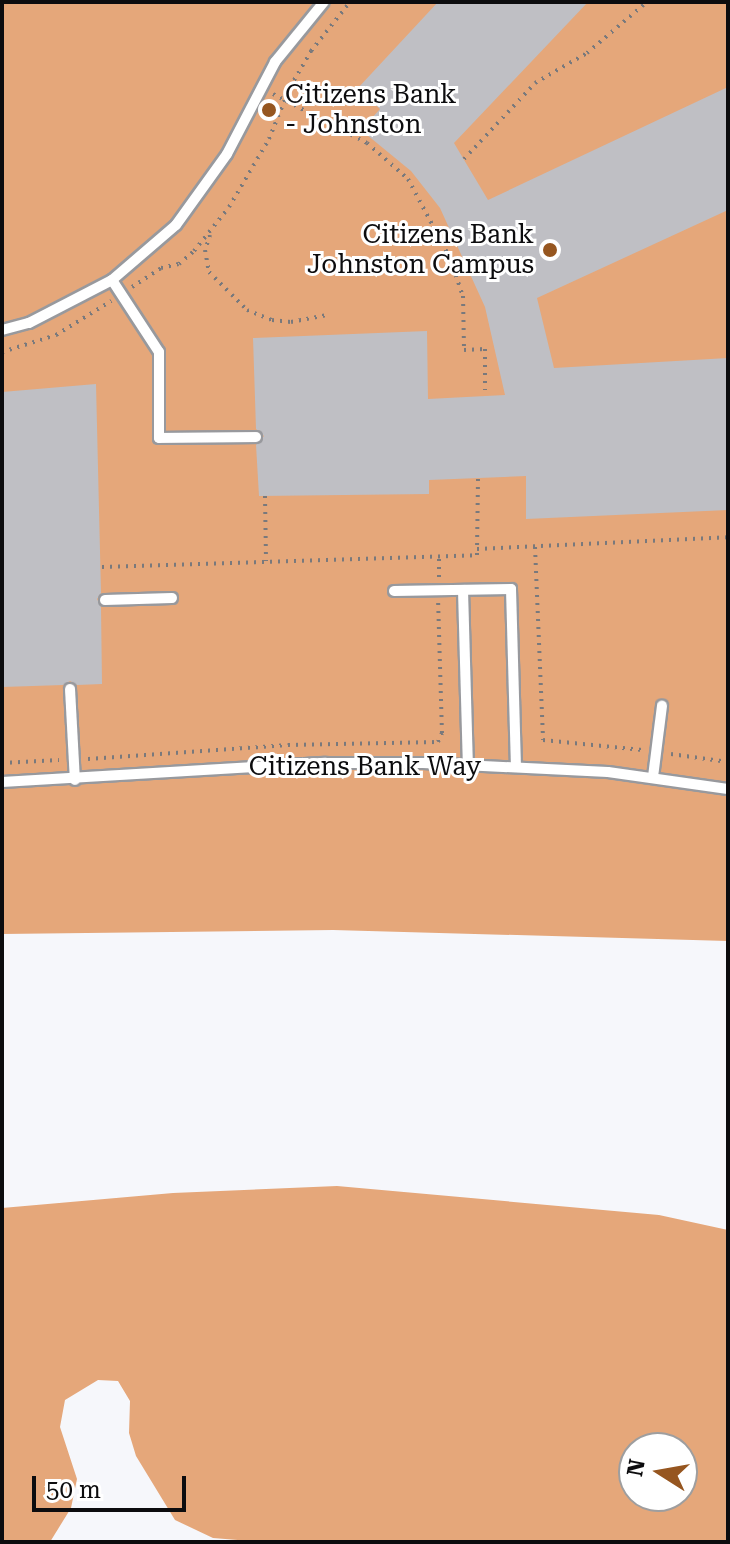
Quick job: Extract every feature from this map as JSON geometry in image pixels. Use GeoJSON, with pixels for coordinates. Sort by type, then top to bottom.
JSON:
{"type":"FeatureCollection","features":[{"type":"Feature","properties":{"kind":"lane"},"geometry":{"type":"LineString","coordinates":[[2,330],[29,323],[112,280],[152,248],[199,197],[227,154],[259,88],[294,35],[324,2]]}},
{"type":"Feature","properties":{"kind":"lane"},"geometry":{"type":"LineString","coordinates":[[112,280],[159,352],[159,438],[256,437]]}},
{"type":"Feature","properties":{"kind":"lane"},"geometry":{"type":"LineString","coordinates":[[394,591],[511,589],[516,767]]}},
{"type":"Feature","properties":{"kind":"lane"},"geometry":{"type":"LineString","coordinates":[[463,590],[468,766]]}},
{"type":"Feature","properties":{"kind":"lane"},"geometry":{"type":"LineString","coordinates":[[105,600],[172,598]]}},
{"type":"Feature","properties":{"kind":"lane"},"geometry":{"type":"LineString","coordinates":[[70,689],[75,780]]}},
{"type":"Feature","properties":{"kind":"lane"},"geometry":{"type":"LineString","coordinates":[[653,777],[662,706]]}},
{"type":"Feature","properties":{"kind":"lane","name":"Citizens Bank Way"},"geometry":{"type":"LineString","coordinates":[[2,782],[325,763],[516,767],[653,777],[728,789]]}},
{"type":"Feature","properties":{"kind":"path"},"geometry":{"type":"LineString","coordinates":[[464,159],[535,83],[587,53],[647,2]]}},
{"type":"Feature","properties":{"kind":"path"},"geometry":{"type":"LineString","coordinates":[[259,88],[367,143],[408,179],[451,260],[463,296],[464,350],[485,349],[485,390]]}},
{"type":"Feature","properties":{"kind":"path"},"geometry":{"type":"LineString","coordinates":[[213,229],[205,262],[218,284],[234,300],[272,320],[306,322],[328,315]]}},
{"type":"Feature","properties":{"kind":"path"},"geometry":{"type":"LineString","coordinates":[[102,567],[477,555],[478,479]]}},
{"type":"Feature","properties":{"kind":"path"},"geometry":{"type":"LineString","coordinates":[[265,496],[266,561]]}},
{"type":"Feature","properties":{"kind":"path"},"geometry":{"type":"LineString","coordinates":[[477,549],[728,537]]}},
{"type":"Feature","properties":{"kind":"path"},"geometry":{"type":"LineString","coordinates":[[535,547],[543,740],[728,762]]}},
{"type":"Feature","properties":{"kind":"path"},"geometry":{"type":"LineString","coordinates":[[2,763],[288,745],[438,742],[442,733],[439,556]]}},
{"type":"Feature","properties":{"kind":"shaded area"},"geometry":{"type":"Polygon","coordinates":[[[2,2],[728,2],[728,941],[333,930],[2,934],[2,2]]]}},
{"type":"Feature","properties":{"kind":"shaded area"},"geometry":{"type":"Polygon","coordinates":[[[337,1186],[659,1215],[728,1230],[728,1542],[261,1542],[213,1538],[175,1520],[136,1456],[129,1433],[130,1401],[118,1381],[98,1380],[65,1400],[60,1427],[77,1479],[71,1508],[50,1542],[2,1542],[2,1208],[173,1193],[337,1186]]]}},
{"type":"Feature","properties":{"kind":"building","name":"Citizens Bank Johnston Campus"},"geometry":{"type":"Polygon","coordinates":[[[438,2],[588,2],[454,143],[488,200],[728,87],[728,210],[537,298],[554,368],[728,358],[728,510],[526,519],[526,476],[429,480],[429,494],[259,496],[256,445],[264,436],[256,429],[253,338],[427,331],[428,399],[505,395],[485,307],[440,208],[411,171],[361,130],[380,109],[358,88],[438,2]]]}},
{"type":"Feature","properties":{"kind":"building"},"geometry":{"type":"Polygon","coordinates":[[[96,384],[101,593],[97,599],[101,607],[102,684],[77,685],[70,681],[63,685],[2,687],[2,392],[96,384]]]}},
{"type":"Feature","properties":{"kind":"place","name":"Citizens Bank - Johnston"},"geometry":{"type":"Point","coordinates":[269,110]}},
{"type":"Feature","properties":{"kind":"place","name":"Citizens Bank Johnston Campus"},"geometry":{"type":"Point","coordinates":[550,250]}}]}
